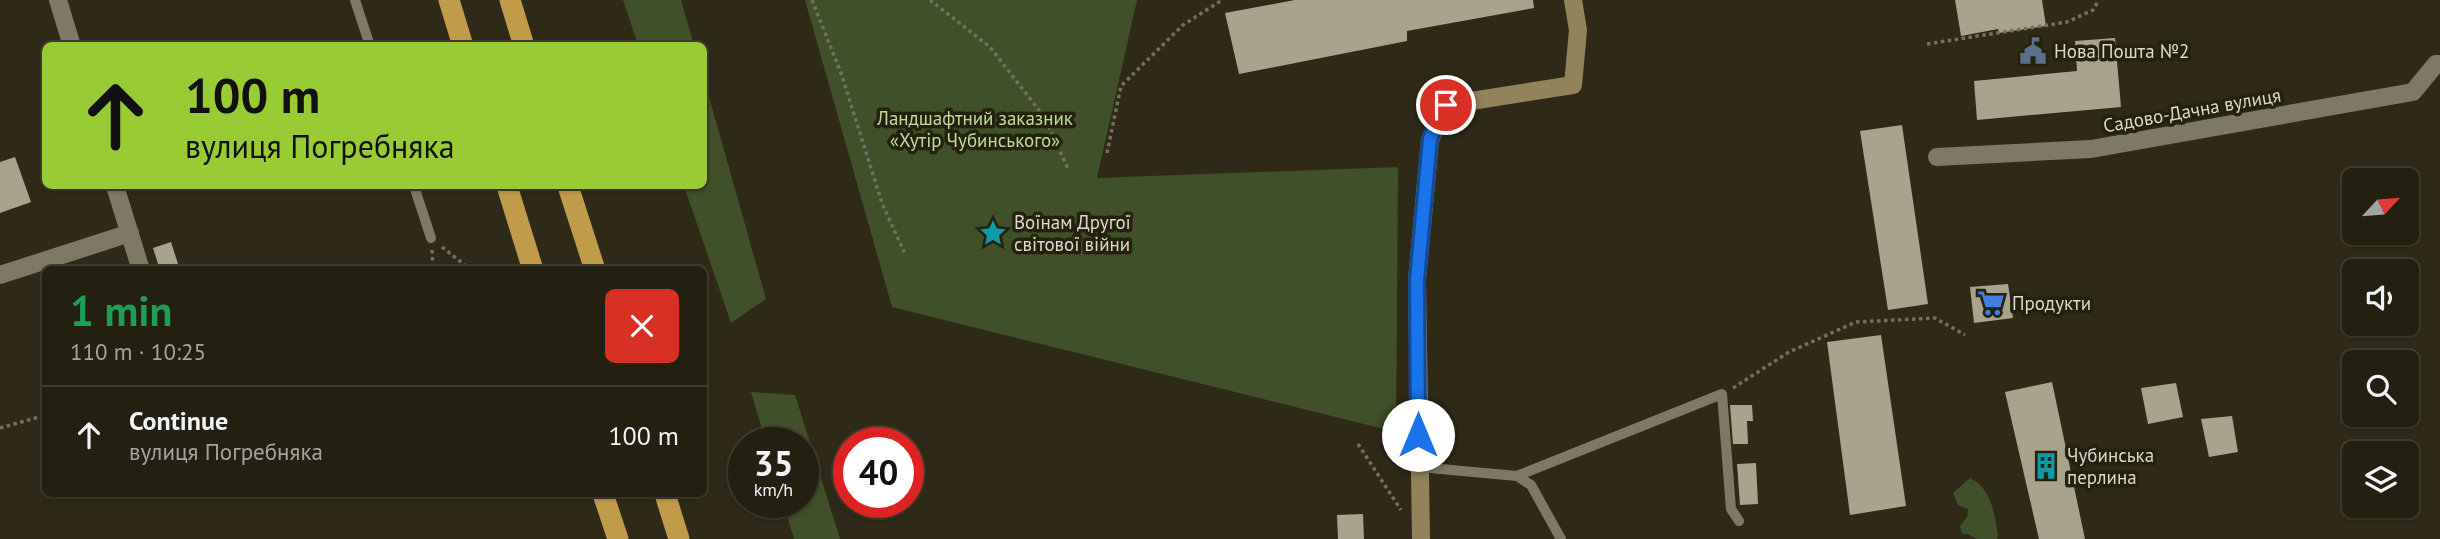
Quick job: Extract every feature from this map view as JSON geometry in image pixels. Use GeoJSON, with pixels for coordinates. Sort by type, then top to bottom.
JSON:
{"type":"FeatureCollection","features":[{"type":"Feature","properties":{"kind":"highway"},"geometry":{"type":"LineString","coordinates":[[449,0],[462,42]]}},
{"type":"Feature","properties":{"kind":"highway"},"geometry":{"type":"LineString","coordinates":[[510,0],[523,42]]}},
{"type":"Feature","properties":{"kind":"highway"},"geometry":{"type":"LineString","coordinates":[[508,189],[532,266]]}},
{"type":"Feature","properties":{"kind":"highway"},"geometry":{"type":"LineString","coordinates":[[569,189],[594,266]]}},
{"type":"Feature","properties":{"kind":"highway"},"geometry":{"type":"LineString","coordinates":[[604,497],[618,539]]}},
{"type":"Feature","properties":{"kind":"highway"},"geometry":{"type":"LineString","coordinates":[[666,497],[679,539]]}},
{"type":"Feature","properties":{"kind":"street"},"geometry":{"type":"LineString","coordinates":[[58,0],[71,42]]}},
{"type":"Feature","properties":{"kind":"street"},"geometry":{"type":"LineString","coordinates":[[1421,539],[1417,280],[1430,139],[1446,105],[1573,85],[1578,30],[1573,0]]}},
{"type":"Feature","properties":{"kind":"street","name":"Садово-Дачна вулиця"},"geometry":{"type":"LineString","coordinates":[[1937,157],[2091,149],[2413,92],[2436,64],[2440,64]]}},
{"type":"Feature","properties":{"kind":"street"},"geometry":{"type":"LineString","coordinates":[[116,189],[140,266]]}},
{"type":"Feature","properties":{"kind":"street"},"geometry":{"type":"LineString","coordinates":[[0,275],[130,233]]}},
{"type":"Feature","properties":{"kind":"lane"},"geometry":{"type":"LineString","coordinates":[[355,0],[369,42]]}},
{"type":"Feature","properties":{"kind":"lane"},"geometry":{"type":"LineString","coordinates":[[415,189],[431,238]]}},
{"type":"Feature","properties":{"kind":"lane"},"geometry":{"type":"LineString","coordinates":[[1419,467],[1517,476],[1722,394],[1731,509],[1739,521]]}},
{"type":"Feature","properties":{"kind":"lane"},"geometry":{"type":"LineString","coordinates":[[1517,476],[1531,485],[1561,539]]}},
{"type":"Feature","properties":{"kind":"path"},"geometry":{"type":"LineString","coordinates":[[812,0],[841,73],[882,203],[904,252]]}},
{"type":"Feature","properties":{"kind":"path"},"geometry":{"type":"LineString","coordinates":[[930,0],[990,47],[1045,118],[1068,169]]}},
{"type":"Feature","properties":{"kind":"path"},"geometry":{"type":"LineString","coordinates":[[1107,153],[1121,86],[1184,25],[1222,0]]}},
{"type":"Feature","properties":{"kind":"path"},"geometry":{"type":"LineString","coordinates":[[1927,44],[2067,22],[2093,10],[2099,0]]}},
{"type":"Feature","properties":{"kind":"path"},"geometry":{"type":"LineString","coordinates":[[431,238],[466,266]]}},
{"type":"Feature","properties":{"kind":"path"},"geometry":{"type":"LineString","coordinates":[[1722,394],[1789,352],[1856,322],[1935,318],[1965,335]]}},
{"type":"Feature","properties":{"kind":"path"},"geometry":{"type":"LineString","coordinates":[[0,428],[42,416]]}},
{"type":"Feature","properties":{"kind":"path"},"geometry":{"type":"LineString","coordinates":[[1359,444],[1407,518]]}},
{"type":"Feature","properties":{"kind":"green space"},"geometry":{"type":"Polygon","coordinates":[[[623,0],[681,0],[693,42],[637,42],[623,0]]]}},
{"type":"Feature","properties":{"kind":"green space","name":"Ландшафтний заказник «Хутір Чубинського»"},"geometry":{"type":"Polygon","coordinates":[[[805,0],[1137,0],[1097,178],[1398,167],[1396,432],[892,307],[805,0]]]}},
{"type":"Feature","properties":{"kind":"green space"},"geometry":{"type":"Polygon","coordinates":[[[707,90],[766,299],[731,323],[685,189],[707,189],[707,90]]]}},
{"type":"Feature","properties":{"kind":"green space"},"geometry":{"type":"Polygon","coordinates":[[[751,392],[795,395],[805,427],[761,427],[751,392]]]}},
{"type":"Feature","properties":{"kind":"green space"},"geometry":{"type":"Polygon","coordinates":[[[819,472],[840,539],[794,539],[788,518],[819,518],[819,472]]]}},
{"type":"Feature","properties":{"kind":"green space"},"geometry":{"type":"Polygon","coordinates":[[[1970,478],[1983,488],[1991,503],[1997,539],[1977,539],[1962,534],[1960,526],[1967,517],[1968,509],[1958,505],[1953,493],[1970,478]]]}},
{"type":"Feature","properties":{"kind":"building"},"geometry":{"type":"Polygon","coordinates":[[[1295,0],[1533,0],[1534,8],[1407,31],[1407,41],[1239,74],[1225,13],[1295,0]]]}},
{"type":"Feature","properties":{"kind":"building"},"geometry":{"type":"Polygon","coordinates":[[[1955,0],[2042,0],[2046,26],[1999,33],[1998,29],[1961,36],[1955,0]]]}},
{"type":"Feature","properties":{"kind":"building"},"geometry":{"type":"Polygon","coordinates":[[[2115,38],[2121,107],[1977,120],[1974,81],[2077,71],[2075,41],[2115,38]]]}},
{"type":"Feature","properties":{"kind":"building"},"geometry":{"type":"Polygon","coordinates":[[[1902,125],[1928,304],[1888,310],[1860,131],[1902,125]]]}},
{"type":"Feature","properties":{"kind":"building"},"geometry":{"type":"Polygon","coordinates":[[[15,157],[31,202],[0,213],[0,162],[15,157]]]}},
{"type":"Feature","properties":{"kind":"building"},"geometry":{"type":"Polygon","coordinates":[[[171,242],[179,266],[159,266],[153,248],[171,242]]]}},
{"type":"Feature","properties":{"kind":"building","name":"Продукти"},"geometry":{"type":"Polygon","coordinates":[[[2008,284],[2013,318],[1974,323],[1970,287],[2008,284]]]}},
{"type":"Feature","properties":{"kind":"building"},"geometry":{"type":"Polygon","coordinates":[[[1881,335],[1906,506],[1850,515],[1827,342],[1881,335]]]}},
{"type":"Feature","properties":{"kind":"building","name":"Чубинська перлина"},"geometry":{"type":"Polygon","coordinates":[[[2052,382],[2085,539],[2039,539],[2005,392],[2052,382]]]}},
{"type":"Feature","properties":{"kind":"building"},"geometry":{"type":"Polygon","coordinates":[[[2176,383],[2183,417],[2148,424],[2141,388],[2176,383]]]}},
{"type":"Feature","properties":{"kind":"building"},"geometry":{"type":"Polygon","coordinates":[[[1730,405],[1752,405],[1753,421],[1747,421],[1748,444],[1733,444],[1730,405]]]}},
{"type":"Feature","properties":{"kind":"building"},"geometry":{"type":"Polygon","coordinates":[[[2232,416],[2238,452],[2209,457],[2201,419],[2232,416]]]}},
{"type":"Feature","properties":{"kind":"building"},"geometry":{"type":"Polygon","coordinates":[[[1756,463],[1758,504],[1740,505],[1737,464],[1756,463]]]}},
{"type":"Feature","properties":{"kind":"building"},"geometry":{"type":"Polygon","coordinates":[[[1363,514],[1364,539],[1338,539],[1337,515],[1363,514]]]}},
{"type":"Feature","properties":{"kind":"place","name":"Нова Пошта №2"},"geometry":{"type":"Point","coordinates":[2033,51]}},
{"type":"Feature","properties":{"kind":"place","name":"Воїнам Другої світової війни"},"geometry":{"type":"Point","coordinates":[993,233]}},
{"type":"Feature","properties":{"kind":"place","name":"Продукти"},"geometry":{"type":"Point","coordinates":[1991,303]}},
{"type":"Feature","properties":{"kind":"place","name":"Чубинська перлина"},"geometry":{"type":"Point","coordinates":[2046,466]}},
{"type":"Feature","properties":{"kind":"route"},"geometry":{"type":"LineString","coordinates":[[1418,435],[1417,280],[1430,139],[1446,105]]}}]}
